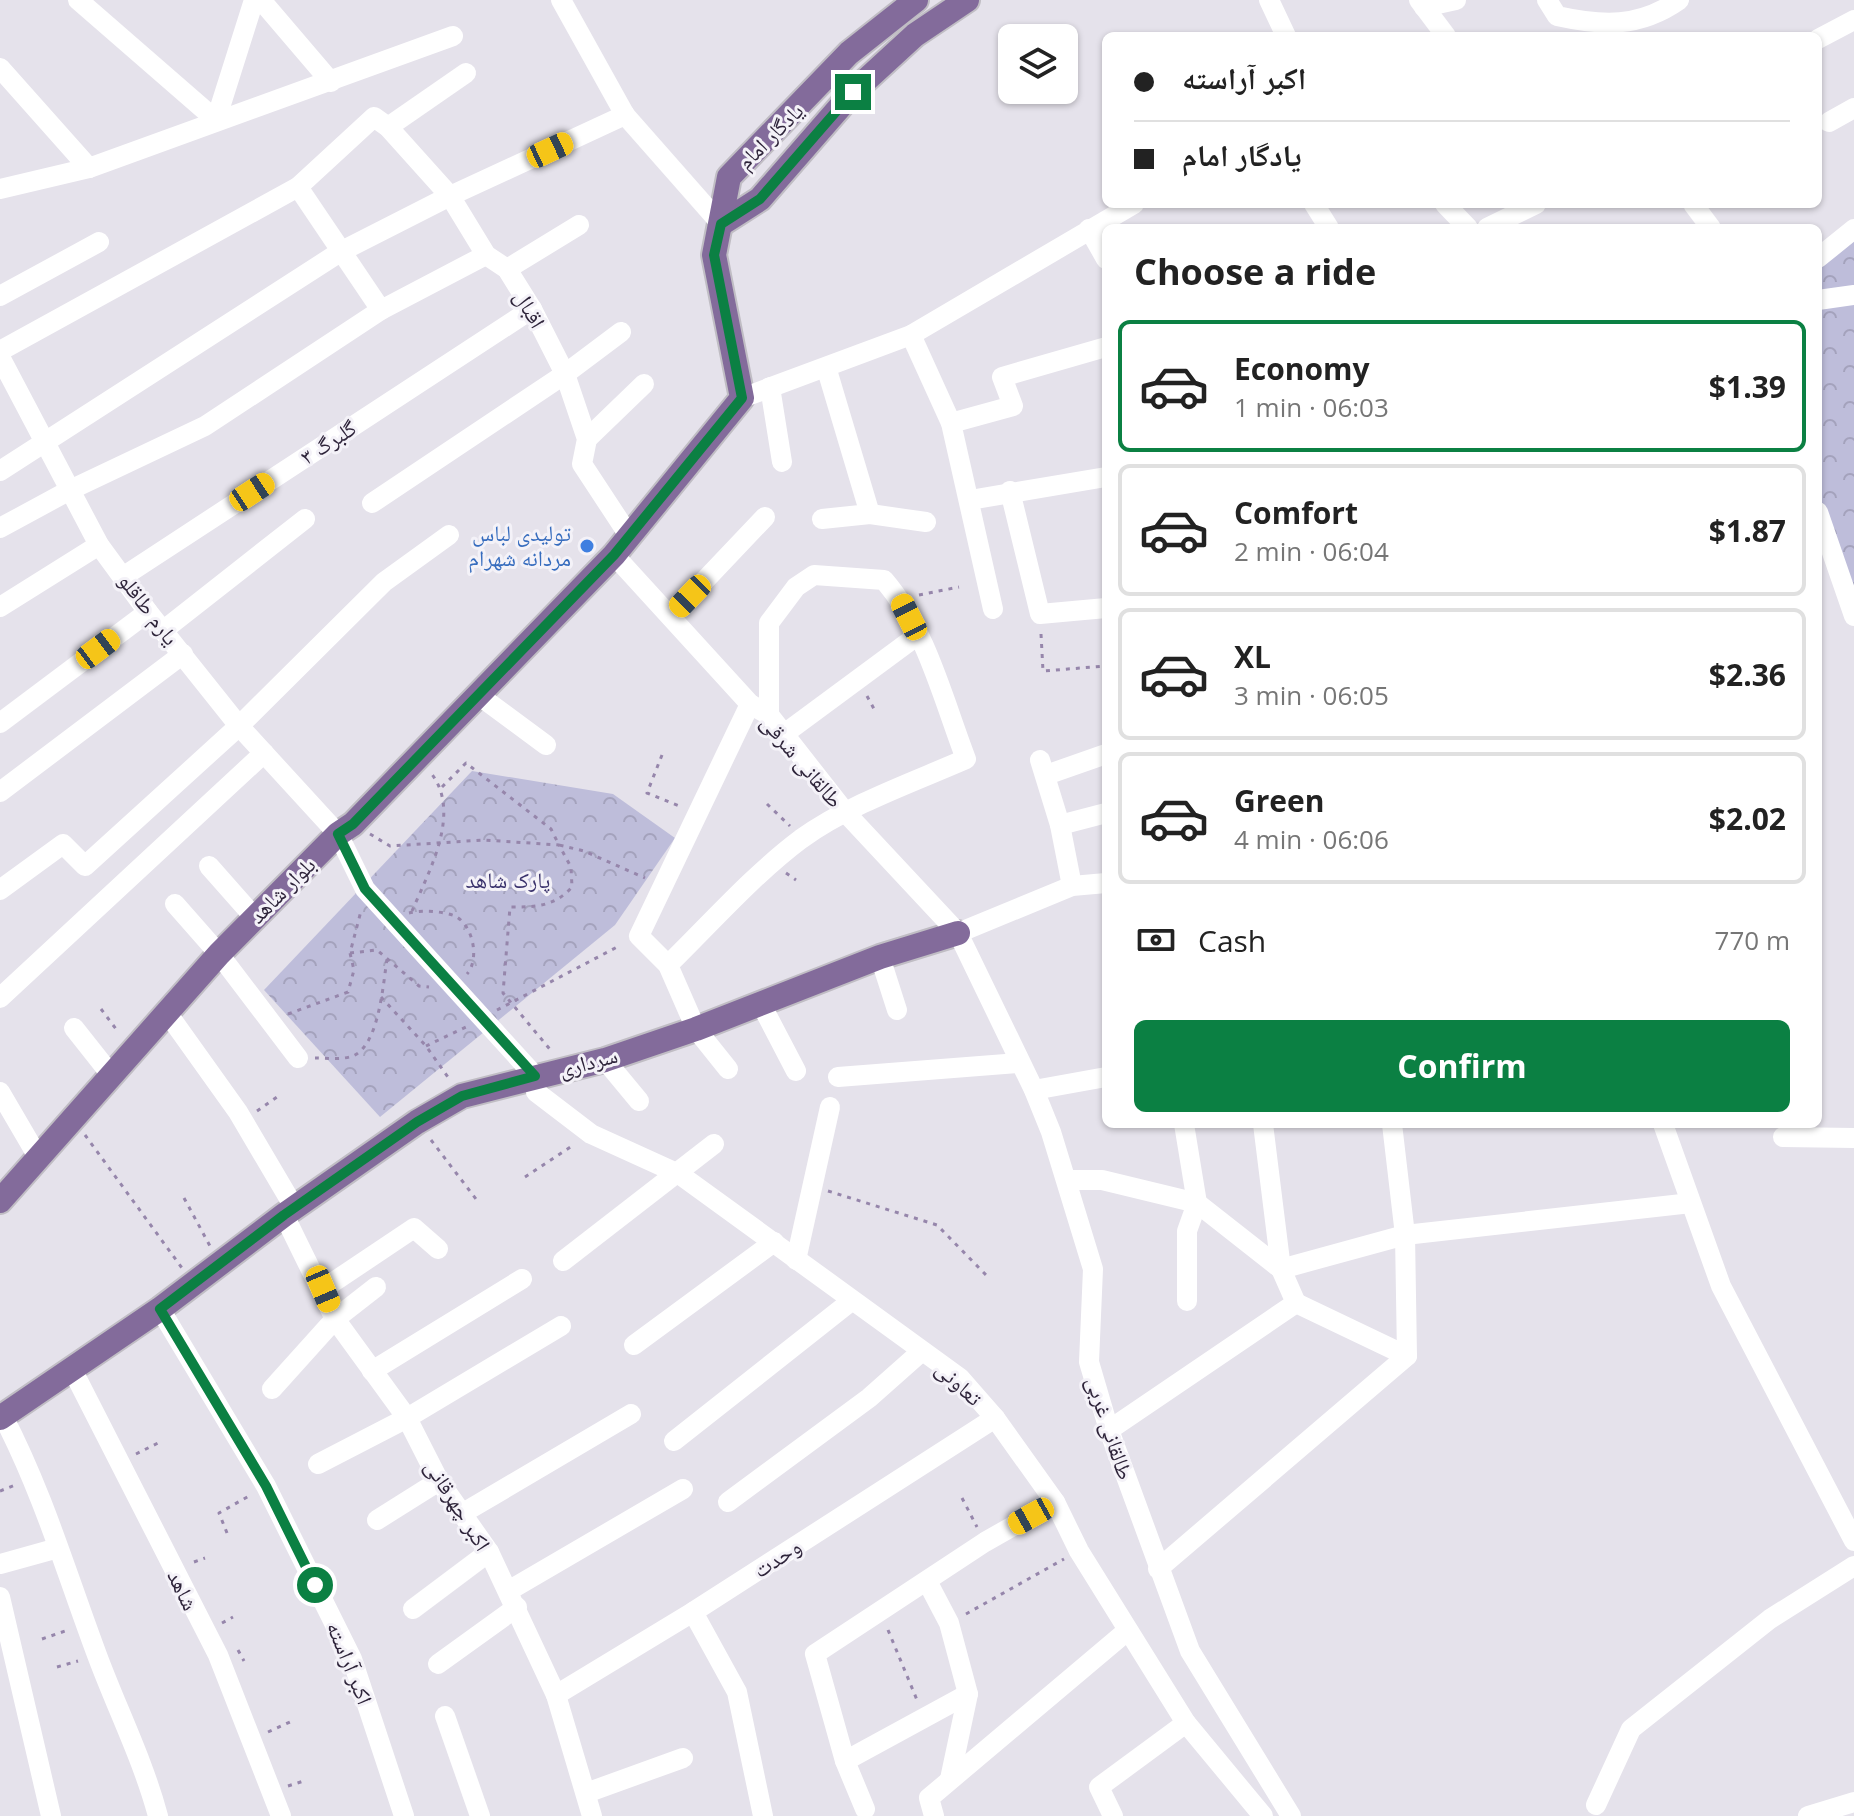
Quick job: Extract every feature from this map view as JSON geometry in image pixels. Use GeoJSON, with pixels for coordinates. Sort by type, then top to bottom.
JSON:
{"type":"FeatureCollection","features":[{"type":"Feature","properties":{"kind":"main road","name":"یادگار امام"},"geometry":{"type":"LineString","coordinates":[[721,224],[729,177],[849,53],[916,0]]}},
{"type":"Feature","properties":{"kind":"main road","name":"یادگار امام"},"geometry":{"type":"LineString","coordinates":[[721,224],[760,199],[853,92],[915,35],[967,0]]}},
{"type":"Feature","properties":{"kind":"main road"},"geometry":{"type":"LineString","coordinates":[[721,224],[714,255],[742,398]]}},
{"type":"Feature","properties":{"kind":"main road","name":"بلوار شاهد"},"geometry":{"type":"LineString","coordinates":[[0,1201],[75,1121],[219,954],[614,555],[628,534],[742,398]]}},
{"type":"Feature","properties":{"kind":"main road","name":"سرداری"},"geometry":{"type":"LineString","coordinates":[[2,1417],[160,1309],[289,1211],[417,1122],[462,1096],[605,1060],[696,1029],[880,957],[958,933]]}},
{"type":"Feature","properties":{"kind":"street"},"geometry":{"type":"LineString","coordinates":[[78,0],[216,120]]}},
{"type":"Feature","properties":{"kind":"street"},"geometry":{"type":"LineString","coordinates":[[216,120],[254,0]]}},
{"type":"Feature","properties":{"kind":"street"},"geometry":{"type":"LineString","coordinates":[[261,0],[331,82]]}},
{"type":"Feature","properties":{"kind":"street"},"geometry":{"type":"LineString","coordinates":[[561,0],[625,115],[721,224]]}},
{"type":"Feature","properties":{"kind":"street"},"geometry":{"type":"LineString","coordinates":[[1269,0],[1284,32]]}},
{"type":"Feature","properties":{"kind":"street"},"geometry":{"type":"LineString","coordinates":[[1422,3],[1456,0]]}},
{"type":"Feature","properties":{"kind":"street"},"geometry":{"type":"LineString","coordinates":[[1547,0],[1557,16],[1594,24],[1633,23],[1679,0]]}},
{"type":"Feature","properties":{"kind":"street"},"geometry":{"type":"LineString","coordinates":[[1422,3],[1443,32]]}},
{"type":"Feature","properties":{"kind":"street"},"geometry":{"type":"LineString","coordinates":[[1822,37],[1854,20]]}},
{"type":"Feature","properties":{"kind":"street"},"geometry":{"type":"LineString","coordinates":[[0,189],[89,168],[453,36]]}},
{"type":"Feature","properties":{"kind":"street"},"geometry":{"type":"LineString","coordinates":[[0,68],[89,168]]}},
{"type":"Feature","properties":{"kind":"street"},"geometry":{"type":"LineString","coordinates":[[0,354],[298,187],[381,122],[466,73]]}},
{"type":"Feature","properties":{"kind":"street"},"geometry":{"type":"LineString","coordinates":[[1829,122],[1854,108]]}},
{"type":"Feature","properties":{"kind":"street"},"geometry":{"type":"LineString","coordinates":[[0,471],[340,252],[450,196],[625,115]]}},
{"type":"Feature","properties":{"kind":"street","name":"اقبال"},"geometry":{"type":"LineString","coordinates":[[381,122],[450,196],[486,255],[507,269],[532,309],[565,374],[587,439],[582,464],[628,534]]}},
{"type":"Feature","properties":{"kind":"street"},"geometry":{"type":"LineString","coordinates":[[298,187],[381,310]]}},
{"type":"Feature","properties":{"kind":"street"},"geometry":{"type":"LineString","coordinates":[[742,398],[827,370],[911,335],[1127,208]]}},
{"type":"Feature","properties":{"kind":"street"},"geometry":{"type":"LineString","coordinates":[[1449,208],[1464,224]]}},
{"type":"Feature","properties":{"kind":"street"},"geometry":{"type":"LineString","coordinates":[[1495,224],[1528,208]]}},
{"type":"Feature","properties":{"kind":"street"},"geometry":{"type":"LineString","coordinates":[[507,269],[579,225]]}},
{"type":"Feature","properties":{"kind":"street"},"geometry":{"type":"LineString","coordinates":[[1089,229],[1102,252]]}},
{"type":"Feature","properties":{"kind":"street"},"geometry":{"type":"LineString","coordinates":[[1822,255],[1854,229]]}},
{"type":"Feature","properties":{"kind":"street"},"geometry":{"type":"LineString","coordinates":[[0,296],[99,242]]}},
{"type":"Feature","properties":{"kind":"street"},"geometry":{"type":"LineString","coordinates":[[0,528],[70,490],[205,426],[381,310],[486,255]]}},
{"type":"Feature","properties":{"kind":"street"},"geometry":{"type":"LineString","coordinates":[[1822,299],[1854,295]]}},
{"type":"Feature","properties":{"kind":"street","name":"گلبرگ ۳"},"geometry":{"type":"LineString","coordinates":[[124,576],[532,309]]}},
{"type":"Feature","properties":{"kind":"street"},"geometry":{"type":"LineString","coordinates":[[372,503],[565,374],[621,332]]}},
{"type":"Feature","properties":{"kind":"street"},"geometry":{"type":"LineString","coordinates":[[911,335],[951,423],[993,609]]}},
{"type":"Feature","properties":{"kind":"street"},"geometry":{"type":"LineString","coordinates":[[951,423],[1013,406],[1002,377],[1102,348]]}},
{"type":"Feature","properties":{"kind":"street","name":"یارم طاقلو"},"geometry":{"type":"LineString","coordinates":[[0,354],[99,545],[239,726],[346,829],[365,889],[483,1019]]}},
{"type":"Feature","properties":{"kind":"street"},"geometry":{"type":"LineString","coordinates":[[827,370],[870,514]]}},
{"type":"Feature","properties":{"kind":"street"},"geometry":{"type":"LineString","coordinates":[[587,439],[644,384]]}},
{"type":"Feature","properties":{"kind":"street"},"geometry":{"type":"LineString","coordinates":[[770,387],[782,462]]}},
{"type":"Feature","properties":{"kind":"street"},"geometry":{"type":"LineString","coordinates":[[970,500],[1102,478]]}},
{"type":"Feature","properties":{"kind":"street"},"geometry":{"type":"LineString","coordinates":[[1010,491],[1040,614],[1102,608]]}},
{"type":"Feature","properties":{"kind":"street"},"geometry":{"type":"LineString","coordinates":[[822,519],[870,514],[926,522]]}},
{"type":"Feature","properties":{"kind":"street"},"geometry":{"type":"LineString","coordinates":[[671,616],[765,517]]}},
{"type":"Feature","properties":{"kind":"street"},"geometry":{"type":"LineString","coordinates":[[165,629],[305,519]]}},
{"type":"Feature","properties":{"kind":"street"},"geometry":{"type":"LineString","coordinates":[[1822,524],[1854,616]]}},
{"type":"Feature","properties":{"kind":"street"},"geometry":{"type":"LineString","coordinates":[[0,890],[63,844],[85,866],[239,726],[384,582],[449,535]]}},
{"type":"Feature","properties":{"kind":"street"},"geometry":{"type":"LineString","coordinates":[[0,607],[99,545]]}},
{"type":"Feature","properties":{"kind":"street","name":"طالقانی شرقی"},"geometry":{"type":"LineString","coordinates":[[614,555],[750,704],[769,715],[845,812],[958,933]]}},
{"type":"Feature","properties":{"kind":"street"},"geometry":{"type":"LineString","coordinates":[[668,965],[773,862],[803,838],[845,812],[966,759],[918,635],[900,599],[884,580],[814,575],[796,587],[769,623],[769,715]]}},
{"type":"Feature","properties":{"kind":"street"},"geometry":{"type":"LineString","coordinates":[[0,723],[148,612]]}},
{"type":"Feature","properties":{"kind":"street"},"geometry":{"type":"LineString","coordinates":[[784,734],[918,635]]}},
{"type":"Feature","properties":{"kind":"street"},"geometry":{"type":"LineString","coordinates":[[0,792],[183,654]]}},
{"type":"Feature","properties":{"kind":"street"},"geometry":{"type":"LineString","coordinates":[[477,694],[546,745]]}},
{"type":"Feature","properties":{"kind":"street"},"geometry":{"type":"LineString","coordinates":[[728,1069],[696,1029],[668,965],[639,936],[750,704]]}},
{"type":"Feature","properties":{"kind":"street"},"geometry":{"type":"LineString","coordinates":[[0,998],[264,753]]}},
{"type":"Feature","properties":{"kind":"street"},"geometry":{"type":"LineString","coordinates":[[1072,886],[1060,825],[1043,767],[1102,755]]}},
{"type":"Feature","properties":{"kind":"street"},"geometry":{"type":"LineString","coordinates":[[1060,825],[1102,814]]}},
{"type":"Feature","properties":{"kind":"street"},"geometry":{"type":"LineString","coordinates":[[209,866],[255,918]]}},
{"type":"Feature","properties":{"kind":"street","name":"سرداری"},"geometry":{"type":"LineString","coordinates":[[958,933],[1072,886],[1102,883]]}},
{"type":"Feature","properties":{"kind":"street"},"geometry":{"type":"LineString","coordinates":[[175,904],[219,954],[298,1058]]}},
{"type":"Feature","properties":{"kind":"street","name":"طالقانی غربی"},"geometry":{"type":"LineString","coordinates":[[958,933],[1034,1090],[1067,1180],[1093,1269],[1089,1362],[1109,1430],[1158,1569],[1190,1651],[1291,1816]]}},
{"type":"Feature","properties":{"kind":"street"},"geometry":{"type":"LineString","coordinates":[[880,957],[897,1010]]}},
{"type":"Feature","properties":{"kind":"street"},"geometry":{"type":"LineString","coordinates":[[761,1004],[796,1071]]}},
{"type":"Feature","properties":{"kind":"street","name":"اکبر چهرقانی"},"geometry":{"type":"LineString","coordinates":[[168,1014],[238,1112],[289,1211],[335,1319],[407,1418],[439,1481],[489,1552],[556,1695],[592,1816]]}},
{"type":"Feature","properties":{"kind":"street","name":"تعاونی"},"geometry":{"type":"LineString","coordinates":[[483,1019],[535,1076],[536,1092],[591,1134],[679,1174],[774,1242],[850,1302],[960,1378],[995,1418],[1055,1502],[1079,1551],[1186,1723],[1263,1816]]}},
{"type":"Feature","properties":{"kind":"street"},"geometry":{"type":"LineString","coordinates":[[74,1028],[112,1076]]}},
{"type":"Feature","properties":{"kind":"street"},"geometry":{"type":"LineString","coordinates":[[605,1060],[639,1101]]}},
{"type":"Feature","properties":{"kind":"street"},"geometry":{"type":"LineString","coordinates":[[838,1077],[1019,1063]]}},
{"type":"Feature","properties":{"kind":"street"},"geometry":{"type":"LineString","coordinates":[[1034,1090],[1102,1078]]}},
{"type":"Feature","properties":{"kind":"street"},"geometry":{"type":"LineString","coordinates":[[0,1092],[38,1157]]}},
{"type":"Feature","properties":{"kind":"street"},"geometry":{"type":"LineString","coordinates":[[796,1260],[830,1107]]}},
{"type":"Feature","properties":{"kind":"street"},"geometry":{"type":"LineString","coordinates":[[1185,1128],[1197,1203],[1187,1231],[1187,1301]]}},
{"type":"Feature","properties":{"kind":"street"},"geometry":{"type":"LineString","coordinates":[[1263,1128],[1281,1269],[1296,1303],[1407,1356]]}},
{"type":"Feature","properties":{"kind":"street"},"geometry":{"type":"LineString","coordinates":[[1392,1128],[1405,1235],[1407,1356]]}},
{"type":"Feature","properties":{"kind":"street"},"geometry":{"type":"LineString","coordinates":[[1664,1128],[1721,1286],[1854,1541]]}},
{"type":"Feature","properties":{"kind":"street"},"geometry":{"type":"LineString","coordinates":[[1783,1137],[1854,1138]]}},
{"type":"Feature","properties":{"kind":"street"},"geometry":{"type":"LineString","coordinates":[[563,1261],[714,1144]]}},
{"type":"Feature","properties":{"kind":"street"},"geometry":{"type":"LineString","coordinates":[[1067,1180],[1102,1180],[1197,1203],[1281,1269]]}},
{"type":"Feature","properties":{"kind":"street"},"geometry":{"type":"LineString","coordinates":[[1281,1269],[1405,1235],[1691,1203]]}},
{"type":"Feature","properties":{"kind":"street"},"geometry":{"type":"LineString","coordinates":[[323,1289],[414,1228],[438,1249]]}},
{"type":"Feature","properties":{"kind":"street"},"geometry":{"type":"LineString","coordinates":[[634,1345],[774,1242]]}},
{"type":"Feature","properties":{"kind":"street"},"geometry":{"type":"LineString","coordinates":[[372,1371],[522,1279]]}},
{"type":"Feature","properties":{"kind":"street"},"geometry":{"type":"LineString","coordinates":[[272,1389],[335,1319],[376,1287]]}},
{"type":"Feature","properties":{"kind":"street"},"geometry":{"type":"LineString","coordinates":[[674,1441],[850,1302]]}},
{"type":"Feature","properties":{"kind":"street"},"geometry":{"type":"LineString","coordinates":[[1109,1430],[1296,1303]]}},
{"type":"Feature","properties":{"kind":"street","name":"اکبر آراسته"},"geometry":{"type":"LineString","coordinates":[[160,1309],[266,1486],[352,1659],[404,1816]]}},
{"type":"Feature","properties":{"kind":"street"},"geometry":{"type":"LineString","coordinates":[[318,1464],[407,1418],[561,1326]]}},
{"type":"Feature","properties":{"kind":"street"},"geometry":{"type":"LineString","coordinates":[[728,1502],[869,1398],[922,1351]]}},
{"type":"Feature","properties":{"kind":"street"},"geometry":{"type":"LineString","coordinates":[[1158,1569],[1407,1356]]}},
{"type":"Feature","properties":{"kind":"street","name":"شاهد"},"geometry":{"type":"LineString","coordinates":[[72,1369],[218,1655],[281,1816]]}},
{"type":"Feature","properties":{"kind":"street"},"geometry":{"type":"LineString","coordinates":[[463,1513],[631,1414]]}},
{"type":"Feature","properties":{"kind":"street"},"geometry":{"type":"LineString","coordinates":[[2,1417],[35,1477],[97,1656],[130,1731],[158,1816]]}},
{"type":"Feature","properties":{"kind":"street","name":"وحدت"},"geometry":{"type":"LineString","coordinates":[[556,1695],[693,1612],[995,1418]]}},
{"type":"Feature","properties":{"kind":"street"},"geometry":{"type":"LineString","coordinates":[[377,1520],[439,1481]]}},
{"type":"Feature","properties":{"kind":"street"},"geometry":{"type":"LineString","coordinates":[[438,1664],[512,1599],[683,1489]]}},
{"type":"Feature","properties":{"kind":"street"},"geometry":{"type":"LineString","coordinates":[[865,1809],[845,1761],[815,1654],[928,1583],[985,1542],[1055,1502]]}},
{"type":"Feature","properties":{"kind":"street"},"geometry":{"type":"LineString","coordinates":[[0,1564],[58,1548]]}},
{"type":"Feature","properties":{"kind":"street"},"geometry":{"type":"LineString","coordinates":[[413,1609],[489,1552]]}},
{"type":"Feature","properties":{"kind":"street"},"geometry":{"type":"LineString","coordinates":[[1596,1805],[1631,1729],[1770,1619],[1854,1566]]}},
{"type":"Feature","properties":{"kind":"street"},"geometry":{"type":"LineString","coordinates":[[928,1583],[949,1623],[968,1694],[950,1779]]}},
{"type":"Feature","properties":{"kind":"street"},"geometry":{"type":"LineString","coordinates":[[0,1597],[51,1816]]}},
{"type":"Feature","properties":{"kind":"street"},"geometry":{"type":"LineString","coordinates":[[693,1612],[737,1692],[763,1816]]}},
{"type":"Feature","properties":{"kind":"street"},"geometry":{"type":"LineString","coordinates":[[931,1807],[950,1779],[1127,1631]]}},
{"type":"Feature","properties":{"kind":"street"},"geometry":{"type":"LineString","coordinates":[[845,1761],[968,1694]]}},
{"type":"Feature","properties":{"kind":"street"},"geometry":{"type":"LineString","coordinates":[[445,1716],[480,1816]]}},
{"type":"Feature","properties":{"kind":"street"},"geometry":{"type":"LineString","coordinates":[[1113,1816],[1099,1787],[1186,1723]]}},
{"type":"Feature","properties":{"kind":"street"},"geometry":{"type":"LineString","coordinates":[[586,1793],[683,1758]]}},
{"type":"Feature","properties":{"kind":"street"},"geometry":{"type":"LineString","coordinates":[[1808,1816],[1854,1802]]}},
{"type":"Feature","properties":{"kind":"path"},"geometry":{"type":"LineString","coordinates":[[900,599],[959,587]]}},
{"type":"Feature","properties":{"kind":"path"},"geometry":{"type":"LineString","coordinates":[[1040,614],[1043,671],[1102,666]]}},
{"type":"Feature","properties":{"kind":"path"},"geometry":{"type":"LineString","coordinates":[[662,755],[647,793],[699,815]]}},
{"type":"Feature","properties":{"kind":"path"},"geometry":{"type":"LineString","coordinates":[[412,911],[441,843],[442,787],[418,756]]}},
{"type":"Feature","properties":{"kind":"path"},"geometry":{"type":"LineString","coordinates":[[442,787],[466,763],[551,829],[571,867],[572,887],[560,900],[538,907],[510,907],[503,993],[565,1069]]}},
{"type":"Feature","properties":{"kind":"path"},"geometry":{"type":"LineString","coordinates":[[767,804],[803,838]]}},
{"type":"Feature","properties":{"kind":"path"},"geometry":{"type":"LineString","coordinates":[[346,829],[390,846],[533,840],[584,851],[662,886]]}},
{"type":"Feature","properties":{"kind":"path"},"geometry":{"type":"LineString","coordinates":[[269,1020],[325,1004],[348,992],[354,970],[350,953],[365,889]]}},
{"type":"Feature","properties":{"kind":"path"},"geometry":{"type":"LineString","coordinates":[[426,1046],[639,936]]}},
{"type":"Feature","properties":{"kind":"path"},"geometry":{"type":"LineString","coordinates":[[298,1058],[354,1055],[369,1042],[387,959]]}},
{"type":"Feature","properties":{"kind":"path"},"geometry":{"type":"LineString","coordinates":[[381,997],[426,1046],[462,1096]]}},
{"type":"Feature","properties":{"kind":"path"},"geometry":{"type":"LineString","coordinates":[[101,1009],[133,1052]]}},
{"type":"Feature","properties":{"kind":"path"},"geometry":{"type":"LineString","coordinates":[[75,1121],[194,1284]]}},
{"type":"Feature","properties":{"kind":"path"},"geometry":{"type":"LineString","coordinates":[[417,1122],[479,1203]]}},
{"type":"Feature","properties":{"kind":"path"},"geometry":{"type":"LineString","coordinates":[[525,1177],[591,1134]]}},
{"type":"Feature","properties":{"kind":"path"},"geometry":{"type":"LineString","coordinates":[[813,1187],[937,1225],[989,1278]]}},
{"type":"Feature","properties":{"kind":"path"},"geometry":{"type":"LineString","coordinates":[[184,1198],[220,1263]]}},
{"type":"Feature","properties":{"kind":"path"},"geometry":{"type":"LineString","coordinates":[[121,1461],[158,1443]]}},
{"type":"Feature","properties":{"kind":"path"},"geometry":{"type":"LineString","coordinates":[[227,1533],[219,1513],[266,1486]]}},
{"type":"Feature","properties":{"kind":"path"},"geometry":{"type":"LineString","coordinates":[[962,1498],[985,1542]]}},
{"type":"Feature","properties":{"kind":"path"},"geometry":{"type":"LineString","coordinates":[[949,1623],[1079,1551]]}},
{"type":"Feature","properties":{"kind":"path"},"geometry":{"type":"LineString","coordinates":[[880,1612],[925,1718]]}},
{"type":"Feature","properties":{"kind":"path"},"geometry":{"type":"LineString","coordinates":[[42,1639],[87,1623]]}},
{"type":"Feature","properties":{"kind":"path"},"geometry":{"type":"LineString","coordinates":[[57,1667],[97,1656]]}},
{"type":"Feature","properties":{"kind":"path"},"geometry":{"type":"LineString","coordinates":[[251,1740],[290,1722]]}},
{"type":"Feature","properties":{"kind":"green space"},"geometry":{"type":"Polygon","coordinates":[[[1854,241],[1854,597],[1822,517],[1822,263],[1854,241]]]}},
{"type":"Feature","properties":{"kind":"green space","name":"پارک شاهد"},"geometry":{"type":"Polygon","coordinates":[[[472,771],[613,794],[675,838],[615,925],[380,1117],[264,990],[472,771]]]}},
{"type":"Feature","properties":{"kind":"place","name":"تولیدی لباس مردانه شهرام"},"geometry":{"type":"Point","coordinates":[587,546]}},
{"type":"Feature","properties":{"kind":"route"},"geometry":{"type":"LineString","coordinates":[[315,1585],[266,1486],[160,1309],[284,1215],[417,1122],[462,1096],[535,1076],[365,889],[338,834],[353,824],[614,555],[628,534],[742,398],[714,255],[721,224],[760,199],[853,92]]}}]}
